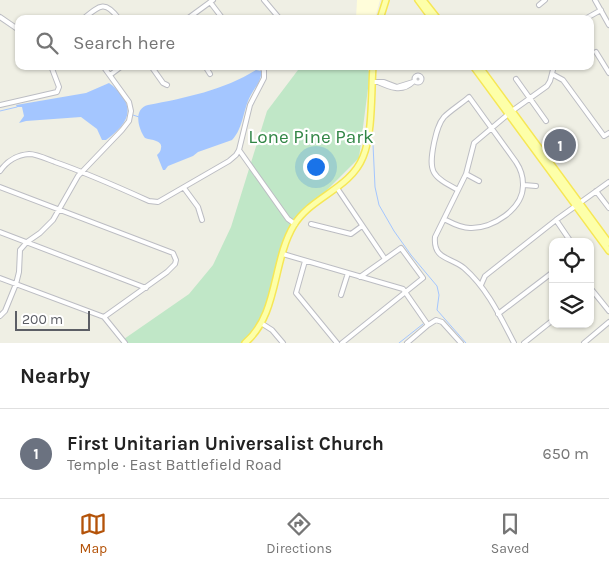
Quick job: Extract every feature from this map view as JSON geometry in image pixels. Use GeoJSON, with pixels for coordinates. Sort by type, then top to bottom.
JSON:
{"type":"FeatureCollection","features":[{"type":"Feature","properties":{"kind":"main road"},"geometry":{"type":"LineString","coordinates":[[381,15],[386,0]]}},
{"type":"Feature","properties":{"kind":"main road"},"geometry":{"type":"LineString","coordinates":[[418,0],[429,15]]}},
{"type":"Feature","properties":{"kind":"main road"},"geometry":{"type":"LineString","coordinates":[[423,0],[435,15]]}},
{"type":"Feature","properties":{"kind":"main road"},"geometry":{"type":"LineString","coordinates":[[245,343],[262,323],[288,238],[295,224],[309,209],[337,188],[355,170],[364,153],[378,83],[374,70]]}},
{"type":"Feature","properties":{"kind":"main road"},"geometry":{"type":"LineString","coordinates":[[475,70],[510,112],[609,243]]}},
{"type":"Feature","properties":{"kind":"main road"},"geometry":{"type":"LineString","coordinates":[[483,70],[510,112]]}},
{"type":"Feature","properties":{"kind":"main road"},"geometry":{"type":"LineString","coordinates":[[578,204],[609,251]]}},
{"type":"Feature","properties":{"kind":"street"},"geometry":{"type":"LineString","coordinates":[[264,0],[277,15]]}},
{"type":"Feature","properties":{"kind":"street"},"geometry":{"type":"LineString","coordinates":[[539,5],[545,0]]}},
{"type":"Feature","properties":{"kind":"street"},"geometry":{"type":"LineString","coordinates":[[595,0],[609,25]]}},
{"type":"Feature","properties":{"kind":"street"},"geometry":{"type":"LineString","coordinates":[[192,15],[211,1],[220,15]]}},
{"type":"Feature","properties":{"kind":"street"},"geometry":{"type":"LineString","coordinates":[[89,15],[102,6],[109,6],[116,15]]}},
{"type":"Feature","properties":{"kind":"street"},"geometry":{"type":"LineString","coordinates":[[592,15],[601,10]]}},
{"type":"Feature","properties":{"kind":"street"},"geometry":{"type":"LineString","coordinates":[[0,17],[15,27]]}},
{"type":"Feature","properties":{"kind":"street"},"geometry":{"type":"LineString","coordinates":[[596,52],[609,73]]}},
{"type":"Feature","properties":{"kind":"street"},"geometry":{"type":"LineString","coordinates":[[0,105],[58,91],[52,70]]}},
{"type":"Feature","properties":{"kind":"street"},"geometry":{"type":"LineString","coordinates":[[0,316],[5,311],[16,284],[19,272],[20,250],[53,220],[71,186],[82,171],[126,125],[131,113],[130,104],[107,70]]}},
{"type":"Feature","properties":{"kind":"street"},"geometry":{"type":"LineString","coordinates":[[110,75],[117,70]]}},
{"type":"Feature","properties":{"kind":"street"},"geometry":{"type":"LineString","coordinates":[[153,70],[166,85]]}},
{"type":"Feature","properties":{"kind":"street"},"geometry":{"type":"LineString","coordinates":[[207,70],[210,74]]}},
{"type":"Feature","properties":{"kind":"street"},"geometry":{"type":"LineString","coordinates":[[0,171],[7,162],[21,155],[33,154],[82,171],[149,201],[158,202],[231,160],[239,150],[250,105],[264,78],[263,70]]}},
{"type":"Feature","properties":{"kind":"street"},"geometry":{"type":"LineString","coordinates":[[514,343],[481,284],[462,267],[438,253],[434,245],[435,237],[466,174],[474,142],[510,112],[549,84],[553,70]]}},
{"type":"Feature","properties":{"kind":"street"},"geometry":{"type":"LineString","coordinates":[[552,74],[563,80],[604,136],[609,133]]}},
{"type":"Feature","properties":{"kind":"street"},"geometry":{"type":"LineString","coordinates":[[516,78],[546,121]]}},
{"type":"Feature","properties":{"kind":"street"},"geometry":{"type":"LineString","coordinates":[[378,83],[397,88],[409,86],[414,82]]}},
{"type":"Feature","properties":{"kind":"street"},"geometry":{"type":"LineString","coordinates":[[444,219],[461,227],[481,227],[490,224],[500,219],[514,207],[524,185],[521,170],[516,162],[469,97],[443,118],[437,131],[431,159],[433,171],[437,176],[458,190]]}},
{"type":"Feature","properties":{"kind":"street"},"geometry":{"type":"LineString","coordinates":[[239,150],[288,219],[295,224]]}},
{"type":"Feature","properties":{"kind":"street"},"geometry":{"type":"LineString","coordinates":[[466,174],[479,181]]}},
{"type":"Feature","properties":{"kind":"street"},"geometry":{"type":"LineString","coordinates":[[481,284],[485,276],[556,220],[609,182]]}},
{"type":"Feature","properties":{"kind":"street"},"geometry":{"type":"LineString","coordinates":[[524,185],[536,186]]}},
{"type":"Feature","properties":{"kind":"street"},"geometry":{"type":"LineString","coordinates":[[0,187],[173,253],[176,260],[175,264],[167,272],[104,318]]}},
{"type":"Feature","properties":{"kind":"street"},"geometry":{"type":"LineString","coordinates":[[184,188],[198,207],[202,220]]}},
{"type":"Feature","properties":{"kind":"street"},"geometry":{"type":"LineString","coordinates":[[337,188],[385,259]]}},
{"type":"Feature","properties":{"kind":"street"},"geometry":{"type":"LineString","coordinates":[[596,191],[609,208]]}},
{"type":"Feature","properties":{"kind":"street"},"geometry":{"type":"LineString","coordinates":[[556,220],[568,238]]}},
{"type":"Feature","properties":{"kind":"street"},"geometry":{"type":"LineString","coordinates":[[311,224],[351,234],[362,226]]}},
{"type":"Feature","properties":{"kind":"street"},"geometry":{"type":"LineString","coordinates":[[0,232],[146,288]]}},
{"type":"Feature","properties":{"kind":"street"},"geometry":{"type":"LineString","coordinates":[[342,343],[423,278],[401,248],[360,277]]}},
{"type":"Feature","properties":{"kind":"street"},"geometry":{"type":"LineString","coordinates":[[283,254],[403,289],[428,326]]}},
{"type":"Feature","properties":{"kind":"street"},"geometry":{"type":"LineString","coordinates":[[305,261],[296,293],[336,343]]}},
{"type":"Feature","properties":{"kind":"street"},"geometry":{"type":"LineString","coordinates":[[341,295],[348,273]]}},
{"type":"Feature","properties":{"kind":"street"},"geometry":{"type":"LineString","coordinates":[[498,314],[549,275]]}},
{"type":"Feature","properties":{"kind":"street"},"geometry":{"type":"LineString","coordinates":[[0,278],[104,318],[125,343]]}},
{"type":"Feature","properties":{"kind":"street"},"geometry":{"type":"LineString","coordinates":[[594,294],[609,311]]}},
{"type":"Feature","properties":{"kind":"street"},"geometry":{"type":"LineString","coordinates":[[406,343],[436,320],[442,322],[461,343]]}},
{"type":"Feature","properties":{"kind":"street"},"geometry":{"type":"LineString","coordinates":[[584,343],[609,322]]}},
{"type":"Feature","properties":{"kind":"street"},"geometry":{"type":"LineString","coordinates":[[262,323],[272,330],[283,343]]}},
{"type":"Feature","properties":{"kind":"street"},"geometry":{"type":"LineString","coordinates":[[524,343],[549,323]]}},
{"type":"Feature","properties":{"kind":"shaded area"},"geometry":{"type":"Polygon","coordinates":[[[357,0],[380,0],[376,15],[356,15],[357,0]]]}},
{"type":"Feature","properties":{"kind":"green space","name":"Lone Pine Park"},"geometry":{"type":"Polygon","coordinates":[[[298,70],[368,70],[370,73],[359,158],[289,228],[266,309],[250,336],[242,343],[127,343],[124,339],[189,294],[213,265],[231,227],[267,111],[298,70]]]}},
{"type":"Feature","properties":{"kind":"water"},"geometry":{"type":"Polygon","coordinates":[[[256,70],[261,71],[260,80],[249,99],[239,130],[232,140],[198,152],[163,170],[157,155],[161,150],[161,145],[158,142],[145,138],[138,119],[140,110],[148,105],[218,88],[256,70]]]}},
{"type":"Feature","properties":{"kind":"water"},"geometry":{"type":"Polygon","coordinates":[[[109,83],[121,94],[125,101],[127,114],[126,120],[118,130],[106,140],[102,140],[97,129],[81,117],[19,123],[24,116],[22,107],[17,107],[16,105],[86,93],[109,83]]]}},
{"type":"Feature","properties":{"kind":"waterway"},"geometry":{"type":"LineString","coordinates":[[0,111],[17,107]]}},
{"type":"Feature","properties":{"kind":"waterway"},"geometry":{"type":"LineString","coordinates":[[133,115],[139,117]]}},
{"type":"Feature","properties":{"kind":"waterway"},"geometry":{"type":"LineString","coordinates":[[373,144],[375,187],[379,205],[411,255],[437,286],[439,295],[437,310],[466,343]]}},
{"type":"Feature","properties":{"kind":"waterway"},"geometry":{"type":"LineString","coordinates":[[399,343],[423,324]]}},
{"type":"Feature","properties":{"kind":"place","name":"First Unitarian Universalist Church"},"geometry":{"type":"Point","coordinates":[560,145]}}]}
